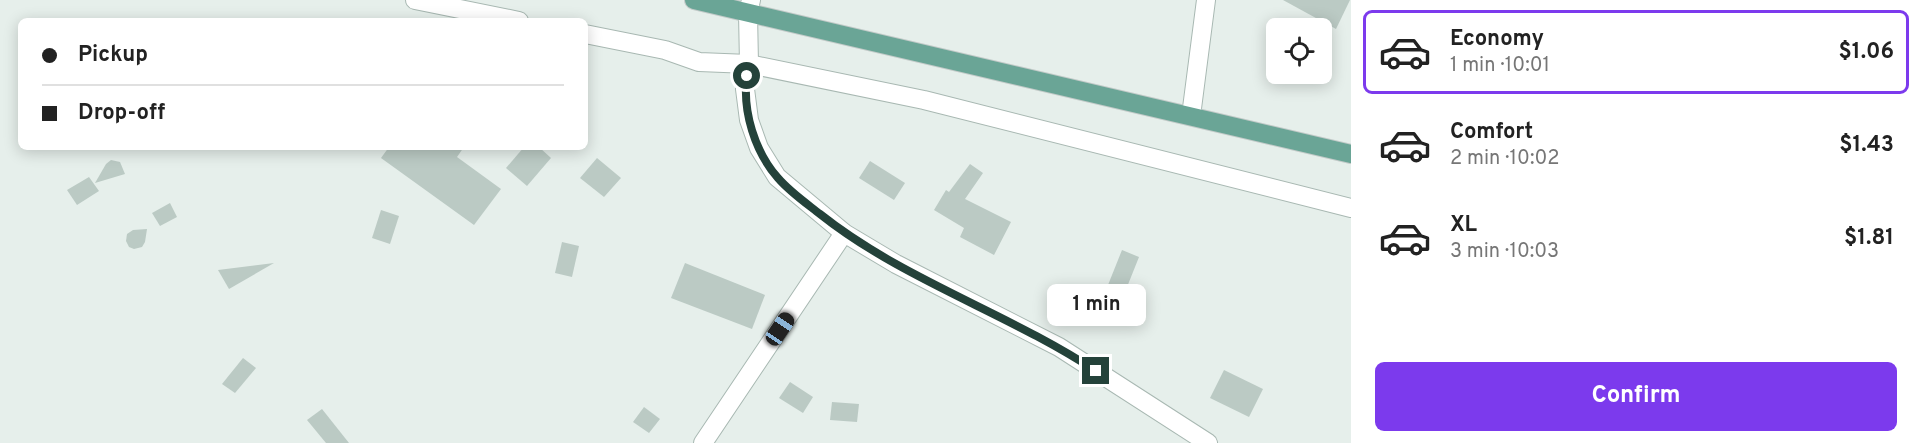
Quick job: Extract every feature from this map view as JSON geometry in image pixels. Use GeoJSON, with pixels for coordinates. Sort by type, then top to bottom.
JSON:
{"type":"FeatureCollection","features":[{"type":"Feature","properties":{"kind":"main road"},"geometry":{"type":"LineString","coordinates":[[694,0],[750,7],[1351,154]]}},
{"type":"Feature","properties":{"kind":"street"},"geometry":{"type":"LineString","coordinates":[[415,0],[504,18]]}},
{"type":"Feature","properties":{"kind":"street"},"geometry":{"type":"LineString","coordinates":[[1191,116],[1206,0]]}},
{"type":"Feature","properties":{"kind":"street"},"geometry":{"type":"LineString","coordinates":[[750,7],[749,64],[745,89],[749,120],[759,148],[777,177],[844,233],[896,264],[1059,347],[1208,443]]}},
{"type":"Feature","properties":{"kind":"street"},"geometry":{"type":"LineString","coordinates":[[588,35],[665,50],[699,62],[749,64],[924,100],[1351,208]]}},
{"type":"Feature","properties":{"kind":"street"},"geometry":{"type":"LineString","coordinates":[[703,443],[844,233]]}},
{"type":"Feature","properties":{"kind":"building"},"geometry":{"type":"Polygon","coordinates":[[[1283,0],[1350,0],[1336,29],[1332,27],[1332,18],[1316,18],[1283,0]]]}},
{"type":"Feature","properties":{"kind":"building"},"geometry":{"type":"Polygon","coordinates":[[[387,150],[462,150],[457,157],[501,189],[474,225],[381,158],[387,150]]]}},
{"type":"Feature","properties":{"kind":"building"},"geometry":{"type":"Polygon","coordinates":[[[521,150],[542,150],[551,158],[527,186],[506,168],[521,150]]]}},
{"type":"Feature","properties":{"kind":"building"},"geometry":{"type":"Polygon","coordinates":[[[597,158],[621,178],[604,197],[580,178],[597,158]]]}},
{"type":"Feature","properties":{"kind":"building"},"geometry":{"type":"Polygon","coordinates":[[[111,160],[120,162],[125,174],[95,183],[106,164],[111,160]]]}},
{"type":"Feature","properties":{"kind":"building"},"geometry":{"type":"Polygon","coordinates":[[[870,161],[905,183],[894,200],[859,178],[870,161]]]}},
{"type":"Feature","properties":{"kind":"building"},"geometry":{"type":"Polygon","coordinates":[[[970,164],[983,173],[965,199],[1011,222],[994,255],[960,237],[964,228],[934,210],[946,190],[949,192],[970,164]]]}},
{"type":"Feature","properties":{"kind":"building"},"geometry":{"type":"Polygon","coordinates":[[[89,177],[99,191],[77,205],[67,190],[89,177]]]}},
{"type":"Feature","properties":{"kind":"building"},"geometry":{"type":"Polygon","coordinates":[[[170,203],[177,217],[160,226],[152,213],[170,203]]]}},
{"type":"Feature","properties":{"kind":"building"},"geometry":{"type":"Polygon","coordinates":[[[381,210],[399,216],[390,244],[372,238],[381,210]]]}},
{"type":"Feature","properties":{"kind":"building"},"geometry":{"type":"Polygon","coordinates":[[[147,229],[142,247],[134,249],[129,247],[126,241],[127,234],[133,230],[147,229]]]}},
{"type":"Feature","properties":{"kind":"building"},"geometry":{"type":"Polygon","coordinates":[[[562,242],[579,246],[572,277],[555,273],[562,242]]]}},
{"type":"Feature","properties":{"kind":"building"},"geometry":{"type":"Polygon","coordinates":[[[1122,250],[1139,257],[1123,297],[1106,290],[1122,250]]]}},
{"type":"Feature","properties":{"kind":"building"},"geometry":{"type":"Polygon","coordinates":[[[274,263],[229,289],[218,270],[274,263]]]}},
{"type":"Feature","properties":{"kind":"building"},"geometry":{"type":"Polygon","coordinates":[[[685,263],[765,295],[752,329],[671,298],[685,263]]]}},
{"type":"Feature","properties":{"kind":"building"},"geometry":{"type":"Polygon","coordinates":[[[1070,286],[1101,291],[1096,314],[1066,308],[1070,286]]]}},
{"type":"Feature","properties":{"kind":"building"},"geometry":{"type":"Polygon","coordinates":[[[243,358],[256,368],[235,393],[222,384],[243,358]]]}},
{"type":"Feature","properties":{"kind":"building"},"geometry":{"type":"Polygon","coordinates":[[[1224,370],[1263,389],[1249,417],[1210,398],[1224,370]]]}},
{"type":"Feature","properties":{"kind":"building"},"geometry":{"type":"Polygon","coordinates":[[[790,382],[813,397],[803,413],[779,398],[790,382]]]}},
{"type":"Feature","properties":{"kind":"building"},"geometry":{"type":"Polygon","coordinates":[[[832,402],[859,404],[857,422],[830,420],[832,402]]]}},
{"type":"Feature","properties":{"kind":"building"},"geometry":{"type":"Polygon","coordinates":[[[644,407],[660,419],[649,433],[633,422],[644,407]]]}},
{"type":"Feature","properties":{"kind":"building"},"geometry":{"type":"Polygon","coordinates":[[[322,409],[349,443],[326,443],[307,420],[322,409]]]}},
{"type":"Feature","properties":{"kind":"route"},"geometry":{"type":"LineString","coordinates":[[747,76],[745,89],[749,120],[759,148],[777,177],[796,195],[844,233],[896,264],[1059,347],[1096,371]]}}]}
